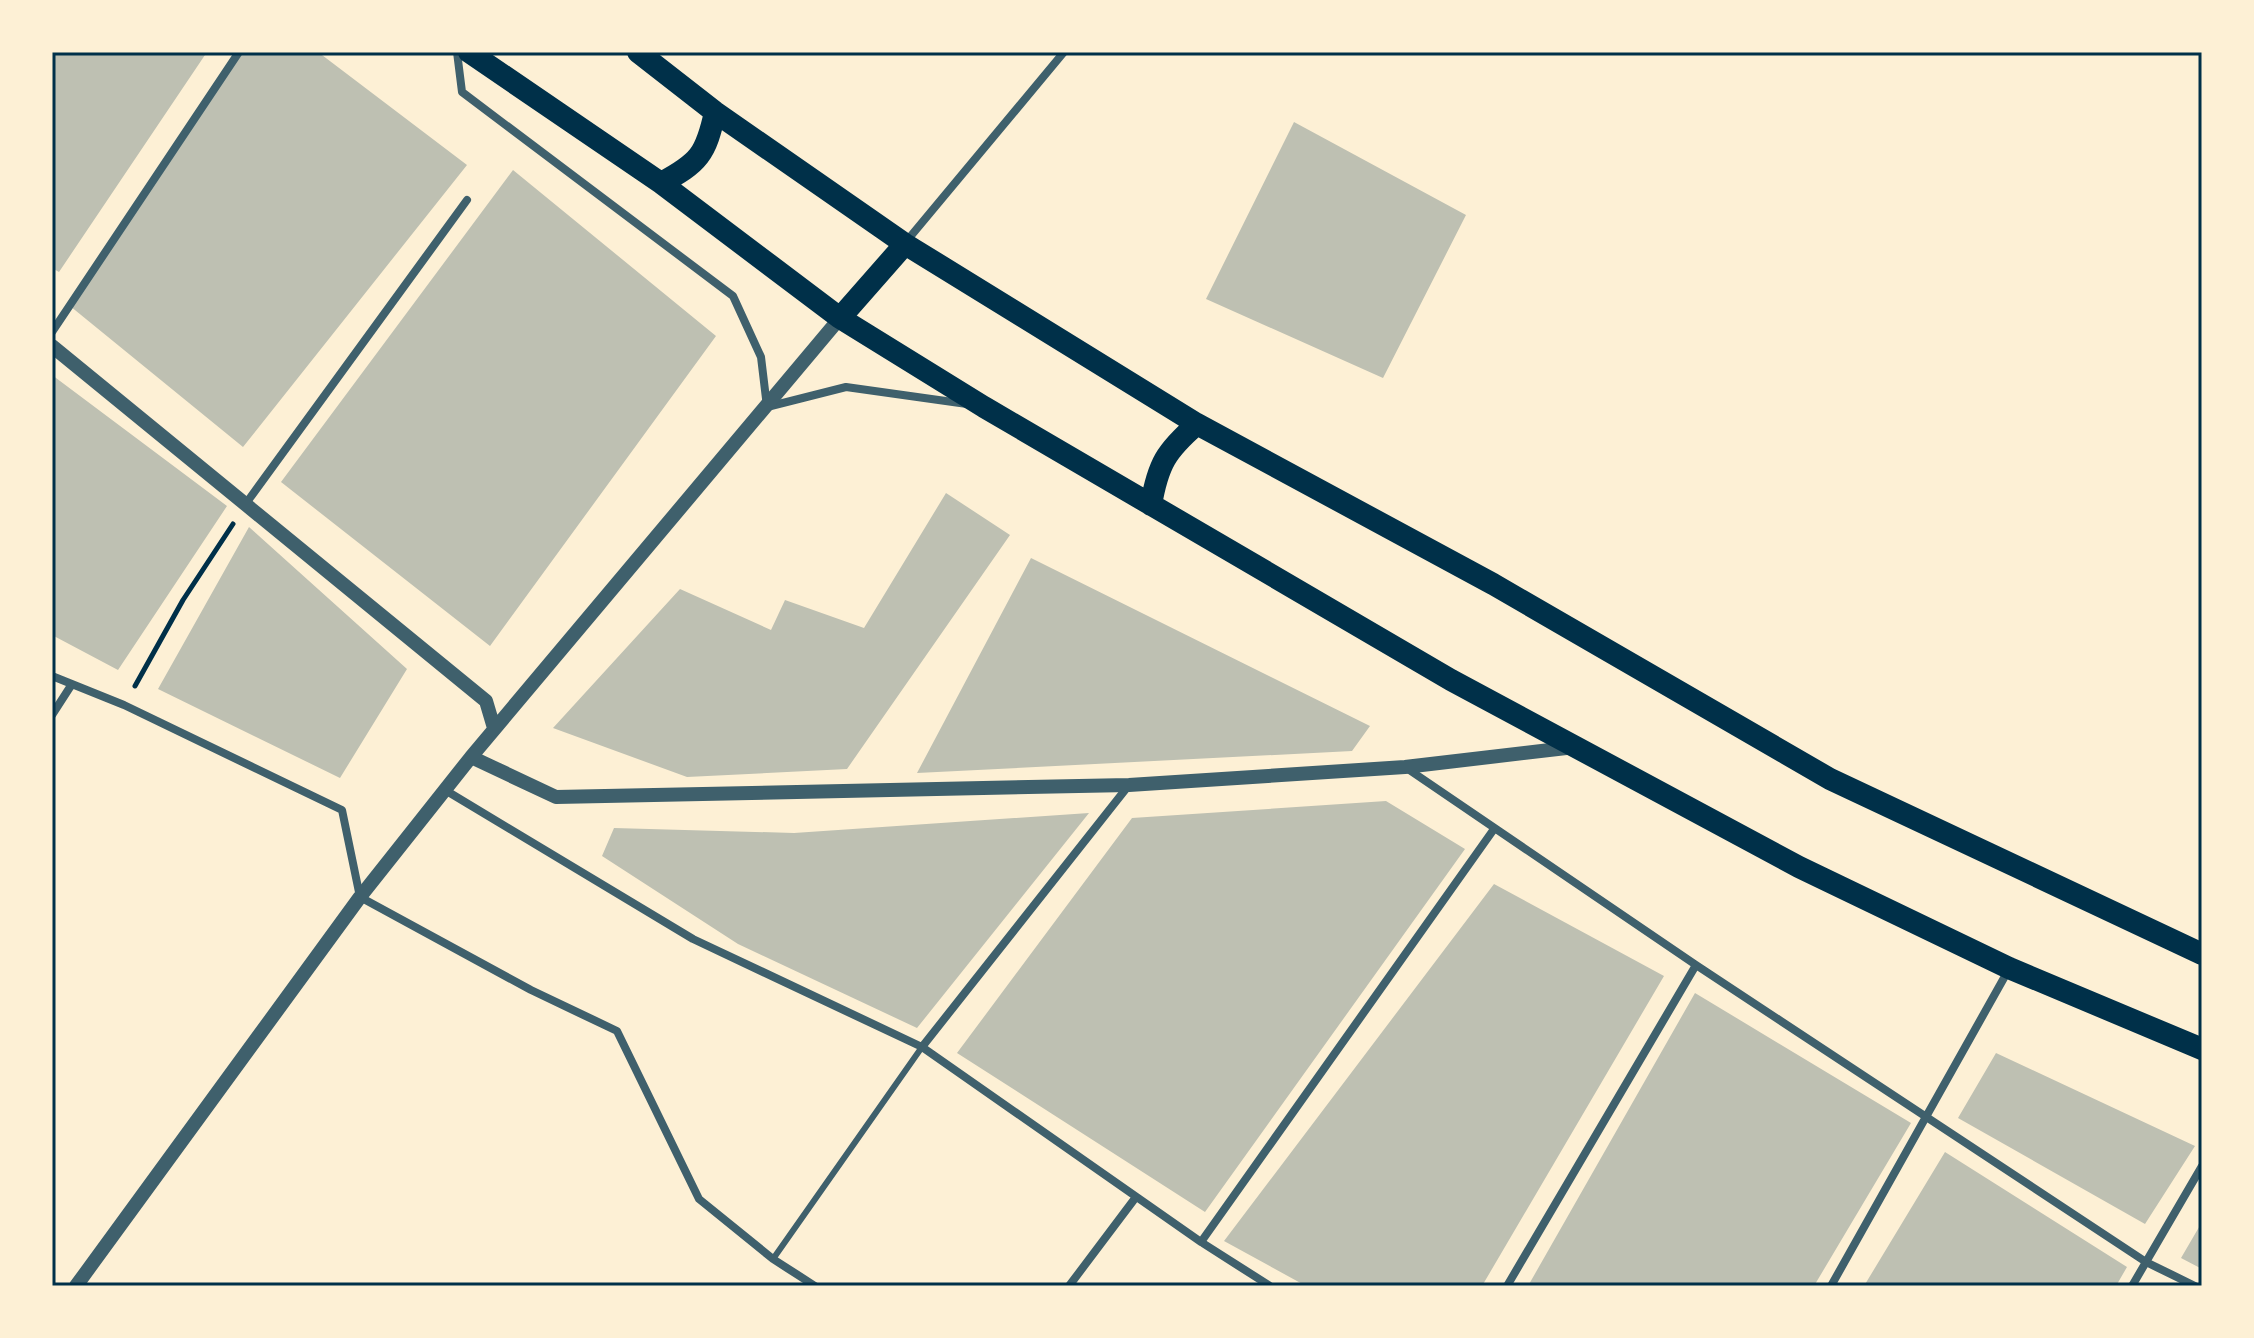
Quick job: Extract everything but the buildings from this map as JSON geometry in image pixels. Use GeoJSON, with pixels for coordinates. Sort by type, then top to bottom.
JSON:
{"type":"FeatureCollection","features":[{"type":"Feature","properties":{"kind":"highway"},"geometry":{"type":"LineString","coordinates":[[469,52],[661,183],[840,318],[984,407],[1451,680],[1799,867],[2009,968],[2202,1049]]}},
{"type":"Feature","properties":{"kind":"highway"},"geometry":{"type":"LineString","coordinates":[[638,52],[715,112],[905,244],[1197,424],[1493,584],[1830,779],[2202,954]]}},
{"type":"Feature","properties":{"kind":"highway"},"geometry":{"type":"LineString","coordinates":[[661,183],[688,169],[708,147],[715,112]]}},
{"type":"Feature","properties":{"kind":"highway"},"geometry":{"type":"LineString","coordinates":[[840,318],[905,244]]}},
{"type":"Feature","properties":{"kind":"highway"},"geometry":{"type":"LineString","coordinates":[[1151,505],[1156,473],[1171,447],[1197,424]]}},
{"type":"Feature","properties":{"kind":"street"},"geometry":{"type":"LineString","coordinates":[[52,332],[239,52]]}},
{"type":"Feature","properties":{"kind":"street"},"geometry":{"type":"LineString","coordinates":[[457,52],[462,92],[733,296],[761,357],[767,407]]}},
{"type":"Feature","properties":{"kind":"street"},"geometry":{"type":"LineString","coordinates":[[905,244],[1064,52]]}},
{"type":"Feature","properties":{"kind":"street"},"geometry":{"type":"LineString","coordinates":[[247,502],[467,200]]}},
{"type":"Feature","properties":{"kind":"street"},"geometry":{"type":"LineString","coordinates":[[76,1286],[360,897],[494,728],[840,318]]}},
{"type":"Feature","properties":{"kind":"street"},"geometry":{"type":"LineString","coordinates":[[52,346],[247,502],[486,701],[494,728]]}},
{"type":"Feature","properties":{"kind":"street"},"geometry":{"type":"LineString","coordinates":[[767,407],[846,387],[984,407]]}},
{"type":"Feature","properties":{"kind":"street"},"geometry":{"type":"LineString","coordinates":[[52,676],[124,705],[342,810],[360,897]]}},
{"type":"Feature","properties":{"kind":"street"},"geometry":{"type":"LineString","coordinates":[[52,715],[72,684]]}},
{"type":"Feature","properties":{"kind":"street"},"geometry":{"type":"LineString","coordinates":[[471,757],[556,797],[1129,785],[1405,767],[1576,747]]}},
{"type":"Feature","properties":{"kind":"street"},"geometry":{"type":"LineString","coordinates":[[1405,767],[1696,965],[2146,1262],[2195,1286]]}},
{"type":"Feature","properties":{"kind":"street"},"geometry":{"type":"LineString","coordinates":[[922,1047],[1129,785]]}},
{"type":"Feature","properties":{"kind":"street"},"geometry":{"type":"LineString","coordinates":[[445,790],[693,939],[922,1047],[1201,1242],[1270,1286]]}},
{"type":"Feature","properties":{"kind":"street"},"geometry":{"type":"LineString","coordinates":[[1201,1242],[1494,829]]}},
{"type":"Feature","properties":{"kind":"street"},"geometry":{"type":"LineString","coordinates":[[360,897],[617,1031],[699,1199],[773,1259],[815,1286]]}},
{"type":"Feature","properties":{"kind":"street"},"geometry":{"type":"LineString","coordinates":[[1507,1286],[1696,965]]}},
{"type":"Feature","properties":{"kind":"street"},"geometry":{"type":"LineString","coordinates":[[1831,1286],[2009,968]]}},
{"type":"Feature","properties":{"kind":"street"},"geometry":{"type":"LineString","coordinates":[[2132,1286],[2202,1166]]}},
{"type":"Feature","properties":{"kind":"street"},"geometry":{"type":"LineString","coordinates":[[1069,1286],[1136,1197]]}},
{"type":"Feature","properties":{"kind":"lane"},"geometry":{"type":"LineString","coordinates":[[773,1259],[922,1047]]}},
{"type":"Feature","properties":{"kind":"path"},"geometry":{"type":"LineString","coordinates":[[124,705],[183,600],[247,502]]}}]}
